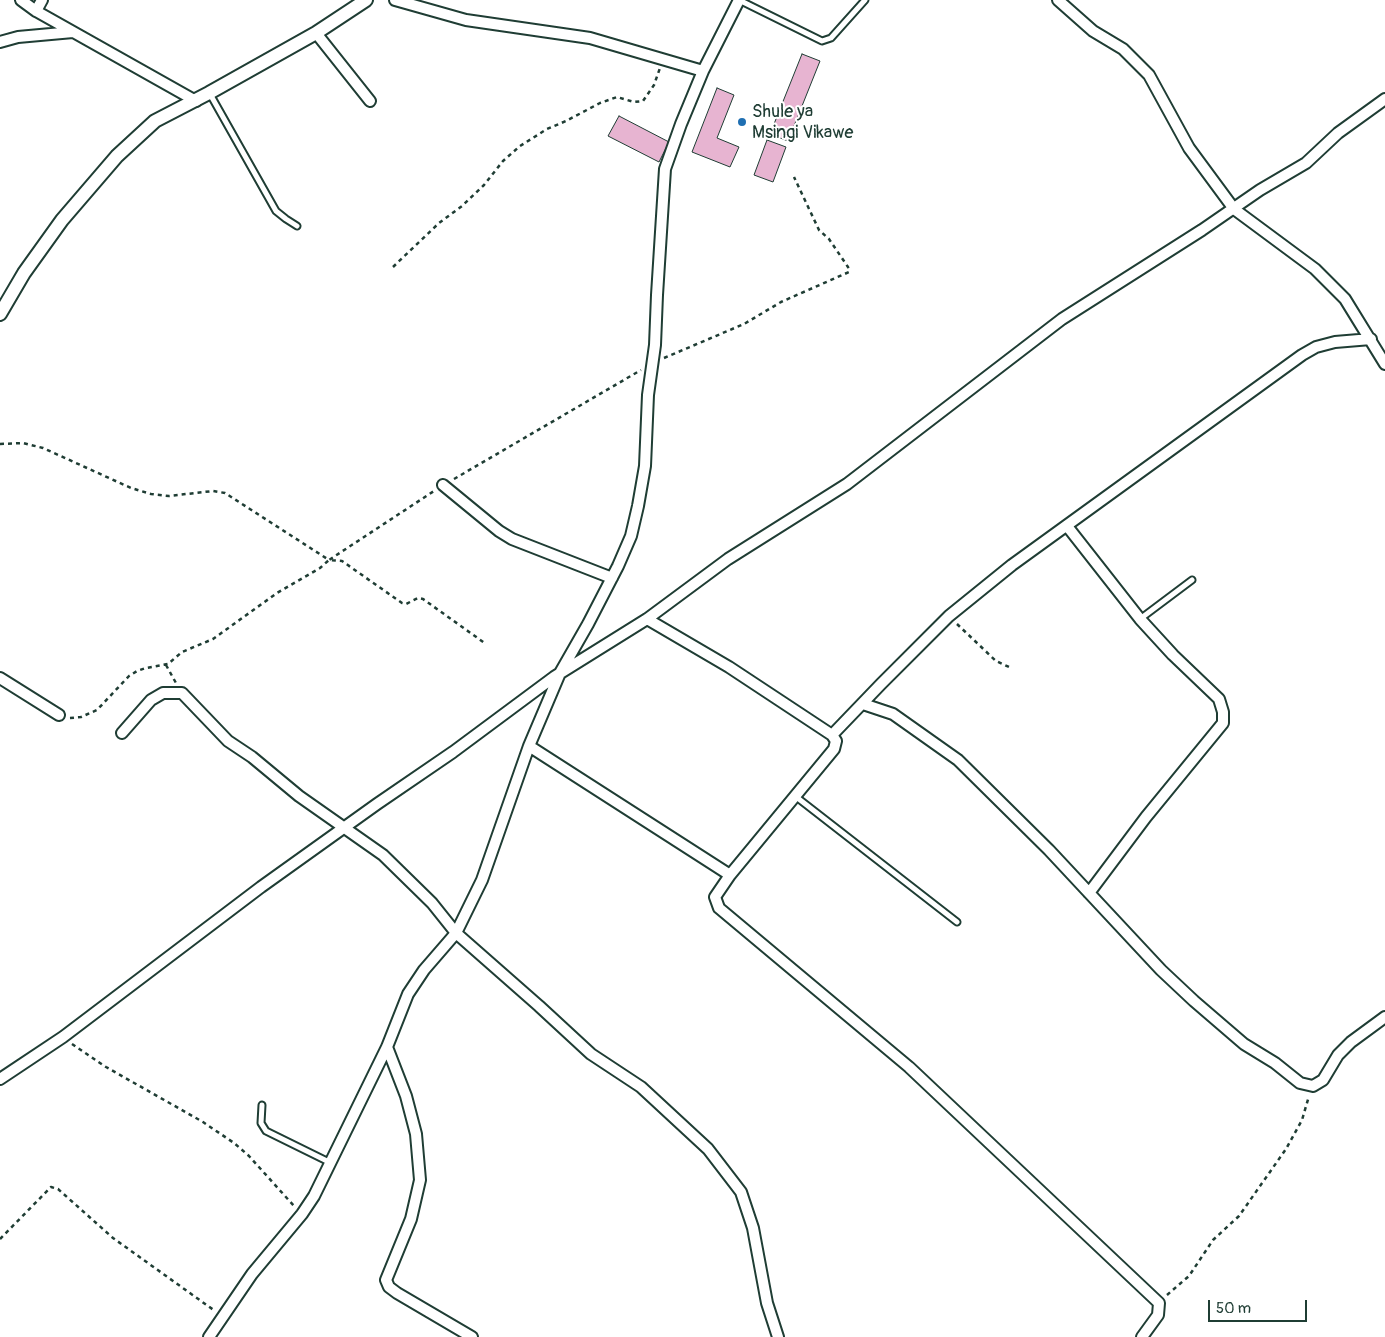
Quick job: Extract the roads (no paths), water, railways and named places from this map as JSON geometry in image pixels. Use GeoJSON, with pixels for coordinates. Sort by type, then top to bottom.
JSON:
{"type":"FeatureCollection","features":[{"type":"Feature","properties":{"kind":"street"},"geometry":{"type":"LineString","coordinates":[[21,0],[36,11],[196,100]]}},
{"type":"Feature","properties":{"kind":"street"},"geometry":{"type":"LineString","coordinates":[[36,11],[42,0]]}},
{"type":"Feature","properties":{"kind":"street"},"geometry":{"type":"LineString","coordinates":[[0,314],[24,274],[62,220],[117,156],[155,121],[210,93],[316,33],[366,0]]}},
{"type":"Feature","properties":{"kind":"street"},"geometry":{"type":"LineString","coordinates":[[395,0],[466,20],[590,38],[703,71]]}},
{"type":"Feature","properties":{"kind":"street"},"geometry":{"type":"LineString","coordinates":[[209,1337],[252,1274],[302,1214],[314,1196],[387,1047],[408,994],[424,970],[456,933],[479,888],[529,746],[560,673],[612,578],[631,536],[645,466],[648,395],[656,345],[657,295],[665,169],[703,71],[739,0]]}},
{"type":"Feature","properties":{"kind":"street"},"geometry":{"type":"LineString","coordinates":[[1058,0],[1093,31],[1123,50],[1148,75],[1189,148],[1234,209],[1315,269],[1345,299],[1385,364]]}},
{"type":"Feature","properties":{"kind":"street"},"geometry":{"type":"LineString","coordinates":[[0,42],[18,37],[74,32]]}},
{"type":"Feature","properties":{"kind":"street"},"geometry":{"type":"LineString","coordinates":[[316,33],[370,101]]}},
{"type":"Feature","properties":{"kind":"street"},"geometry":{"type":"LineString","coordinates":[[0,1079],[63,1037],[261,887],[454,752],[560,673],[647,619],[728,559],[847,484],[1062,319],[1234,209],[1260,190],[1306,163],[1338,133],[1385,99]]}},
{"type":"Feature","properties":{"kind":"street"},"geometry":{"type":"LineString","coordinates":[[832,735],[949,616],[1012,565],[1302,355],[1316,347],[1335,342],[1371,339]]}},
{"type":"Feature","properties":{"kind":"street"},"geometry":{"type":"LineString","coordinates":[[443,485],[512,539],[612,578]]}},
{"type":"Feature","properties":{"kind":"street"},"geometry":{"type":"LineString","coordinates":[[1067,526],[1140,619],[1173,655],[1219,699],[1223,712],[1223,723],[1146,817],[1089,893]]}},
{"type":"Feature","properties":{"kind":"street"},"geometry":{"type":"LineString","coordinates":[[647,619],[729,667],[832,735],[836,741],[834,749],[730,876],[716,897],[719,908],[909,1066],[1159,1303],[1158,1315],[1142,1337]]}},
{"type":"Feature","properties":{"kind":"street"},"geometry":{"type":"LineString","coordinates":[[0,678],[59,715]]}},
{"type":"Feature","properties":{"kind":"street"},"geometry":{"type":"LineString","coordinates":[[122,733],[151,700],[163,694],[182,693],[228,741],[252,757],[299,796],[345,827],[395,866],[432,903],[456,933],[590,1054],[641,1087],[708,1149],[740,1192],[753,1228],[767,1303],[778,1337]]}},
{"type":"Feature","properties":{"kind":"street"},"geometry":{"type":"LineString","coordinates":[[863,704],[893,714],[958,760],[1089,893],[1161,970],[1244,1044],[1275,1062],[1300,1082],[1313,1086],[1323,1080],[1338,1055],[1351,1042],[1385,1018]]}},
{"type":"Feature","properties":{"kind":"street"},"geometry":{"type":"LineString","coordinates":[[529,746],[730,876]]}},
{"type":"Feature","properties":{"kind":"street"},"geometry":{"type":"LineString","coordinates":[[387,1047],[406,1096],[414,1124],[420,1180],[411,1219],[386,1280],[389,1287],[397,1293],[472,1337]]}},
{"type":"Feature","properties":{"kind":"lane"},"geometry":{"type":"LineString","coordinates":[[739,0],[822,41],[831,38],[865,0]]}},
{"type":"Feature","properties":{"kind":"lane"},"geometry":{"type":"LineString","coordinates":[[210,93],[276,211],[286,220],[297,226]]}},
{"type":"Feature","properties":{"kind":"lane"},"geometry":{"type":"LineString","coordinates":[[1140,619],[1192,580]]}},
{"type":"Feature","properties":{"kind":"lane"},"geometry":{"type":"LineString","coordinates":[[795,796],[958,922]]}},
{"type":"Feature","properties":{"kind":"lane"},"geometry":{"type":"LineString","coordinates":[[262,1105],[261,1123],[266,1131],[331,1163]]}},
{"type":"Feature","properties":{"kind":"place","name":"Shule ya Msingi Vikawe"},"geometry":{"type":"Point","coordinates":[742,122]}}]}
